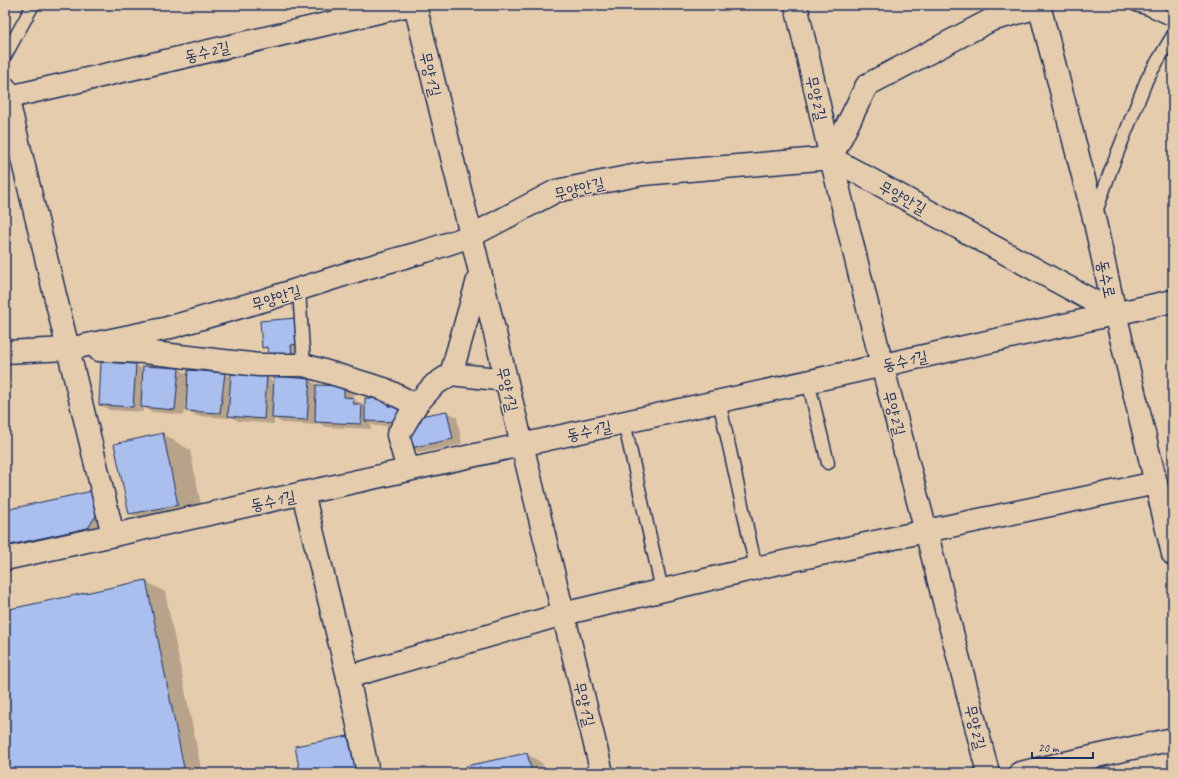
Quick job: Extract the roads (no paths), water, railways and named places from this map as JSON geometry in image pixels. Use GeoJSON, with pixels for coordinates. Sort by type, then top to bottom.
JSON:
{"type":"FeatureCollection","features":[{"type":"Feature","properties":{"kind":"street","name":"동수2길"},"geometry":{"type":"LineString","coordinates":[[6,94],[409,5]]}},
{"type":"Feature","properties":{"kind":"street","name":"무양1길"},"geometry":{"type":"LineString","coordinates":[[414,5],[602,773]]}},
{"type":"Feature","properties":{"kind":"street","name":"무양2길"},"geometry":{"type":"LineString","coordinates":[[796,5],[831,158],[882,365],[988,773]]}},
{"type":"Feature","properties":{"kind":"street"},"geometry":{"type":"LineString","coordinates":[[831,158],[867,85],[991,20],[1039,6]]}},
{"type":"Feature","properties":{"kind":"street","name":"동수로"},"geometry":{"type":"LineString","coordinates":[[1039,6],[1094,218],[1115,314],[1173,554]]}},
{"type":"Feature","properties":{"kind":"street"},"geometry":{"type":"LineString","coordinates":[[6,94],[113,535]]}},
{"type":"Feature","properties":{"kind":"street","name":"무양안길"},"geometry":{"type":"LineString","coordinates":[[5,352],[68,348],[164,329],[299,290],[471,236],[556,191],[643,174],[831,158],[1115,314]]}},
{"type":"Feature","properties":{"kind":"street"},"geometry":{"type":"LineString","coordinates":[[451,374],[480,272]]}},
{"type":"Feature","properties":{"kind":"street","name":"동수1길"},"geometry":{"type":"LineString","coordinates":[[5,559],[1173,301]]}},
{"type":"Feature","properties":{"kind":"street"},"geometry":{"type":"LineString","coordinates":[[68,348],[144,352],[259,365],[304,365],[384,389],[416,405]]}},
{"type":"Feature","properties":{"kind":"street"},"geometry":{"type":"LineString","coordinates":[[408,470],[398,434],[416,405],[434,385],[451,374],[506,380]]}},
{"type":"Feature","properties":{"kind":"street"},"geometry":{"type":"LineString","coordinates":[[348,677],[563,614],[662,590],[926,531],[1156,483]]}},
{"type":"Feature","properties":{"kind":"street"},"geometry":{"type":"LineString","coordinates":[[303,493],[348,677],[368,773]]}},
{"type":"Feature","properties":{"kind":"street"},"geometry":{"type":"LineString","coordinates":[[1020,773],[1173,739]]}},
{"type":"Feature","properties":{"kind":"lane"},"geometry":{"type":"LineString","coordinates":[[5,56],[33,5]]}},
{"type":"Feature","properties":{"kind":"lane"},"geometry":{"type":"LineString","coordinates":[[1136,5],[1173,20]]}},
{"type":"Feature","properties":{"kind":"lane"},"geometry":{"type":"LineString","coordinates":[[1094,218],[1111,170],[1147,79],[1173,35]]}},
{"type":"Feature","properties":{"kind":"lane"},"geometry":{"type":"LineString","coordinates":[[299,290],[304,365]]}},
{"type":"Feature","properties":{"kind":"lane"},"geometry":{"type":"LineString","coordinates":[[808,381],[828,463]]}},
{"type":"Feature","properties":{"kind":"lane"},"geometry":{"type":"LineString","coordinates":[[719,401],[756,568]]}},
{"type":"Feature","properties":{"kind":"lane"},"geometry":{"type":"LineString","coordinates":[[624,422],[662,590]]}}]}
